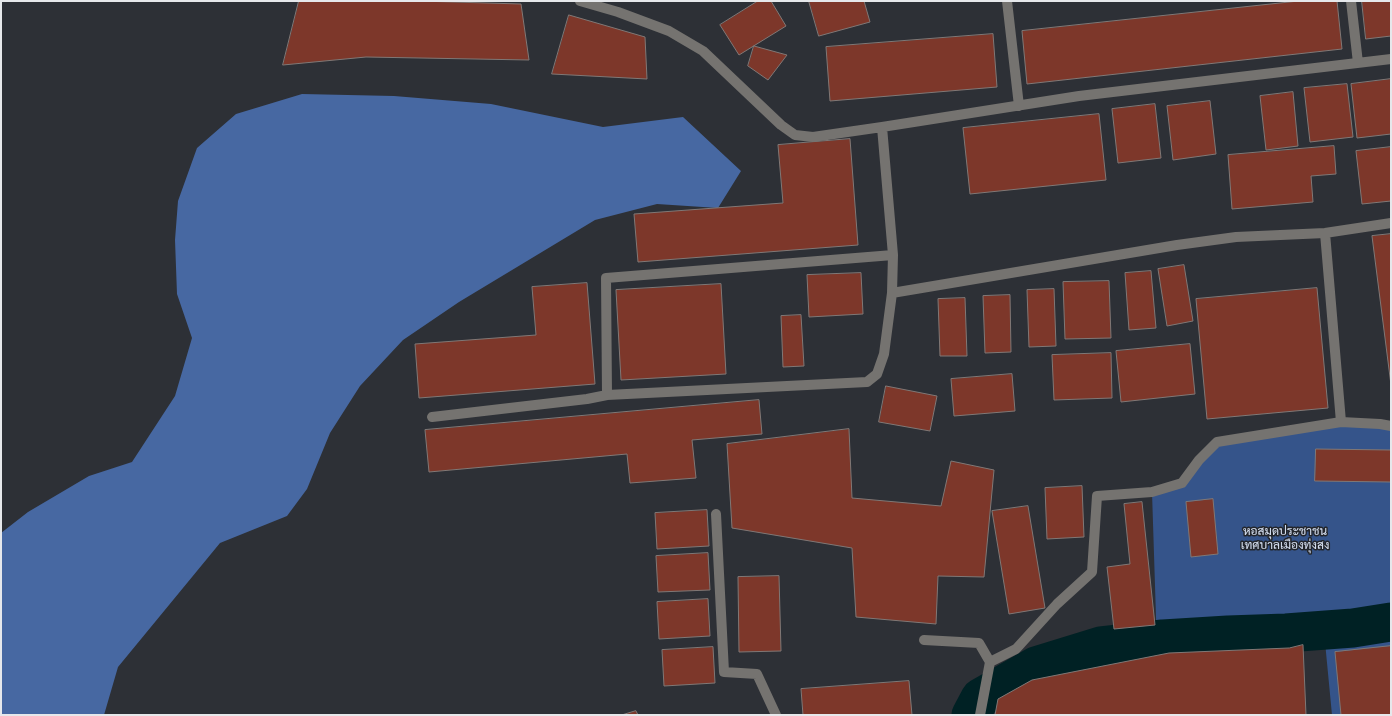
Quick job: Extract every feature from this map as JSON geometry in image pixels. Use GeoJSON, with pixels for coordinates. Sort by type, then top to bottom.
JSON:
{"type":"FeatureCollection","features":[{"type":"Feature","properties":{"kind":"street"},"geometry":{"type":"LineString","coordinates":[[580,1],[618,12],[669,31],[703,50],[781,125],[795,135],[813,137],[1078,96],[1391,59]]}},
{"type":"Feature","properties":{"kind":"street"},"geometry":{"type":"LineString","coordinates":[[1007,1],[1019,106]]}},
{"type":"Feature","properties":{"kind":"street"},"geometry":{"type":"LineString","coordinates":[[1351,1],[1358,63]]}},
{"type":"Feature","properties":{"kind":"street"},"geometry":{"type":"LineString","coordinates":[[432,417],[587,399],[607,395],[867,382],[877,374],[884,354],[892,293],[893,255],[882,127]]}},
{"type":"Feature","properties":{"kind":"street"},"geometry":{"type":"LineString","coordinates":[[892,293],[1236,237],[1325,233],[1391,223]]}},
{"type":"Feature","properties":{"kind":"street"},"geometry":{"type":"LineString","coordinates":[[1325,233],[1341,422]]}},
{"type":"Feature","properties":{"kind":"street"},"geometry":{"type":"LineString","coordinates":[[607,395],[606,278],[893,255]]}},
{"type":"Feature","properties":{"kind":"street"},"geometry":{"type":"LineString","coordinates":[[990,662],[1016,649],[1057,604],[1092,572],[1097,496],[1152,492],[1182,483],[1199,460],[1217,442],[1341,422],[1391,426]]}},
{"type":"Feature","properties":{"kind":"street"},"geometry":{"type":"LineString","coordinates":[[716,514],[724,672],[757,674],[776,715]]}},
{"type":"Feature","properties":{"kind":"street"},"geometry":{"type":"LineString","coordinates":[[924,640],[979,643],[990,662],[980,715]]}},
{"type":"Feature","properties":{"kind":"green space","name":"หอสมุดประชาชน เทศบาลเมืองทุ่งสง"},"geometry":{"type":"Polygon","coordinates":[[[1341,422],[1391,426],[1391,715],[1332,715],[1325,642],[1157,648],[1152,492],[1182,483],[1217,442],[1341,422]]]}},
{"type":"Feature","properties":{"kind":"shaded area"},"geometry":{"type":"Polygon","coordinates":[[[302,94],[394,96],[491,104],[603,127],[683,117],[741,171],[718,208],[657,204],[595,220],[459,302],[403,340],[360,386],[330,433],[307,489],[287,516],[220,543],[118,667],[104,715],[1,715],[1,533],[28,512],[89,476],[132,462],[175,396],[192,338],[177,294],[175,240],[178,201],[197,148],[236,114],[302,94]]]}},
{"type":"Feature","properties":{"kind":"building"},"geometry":{"type":"Polygon","coordinates":[[[299,1],[419,1],[521,4],[529,60],[366,57],[283,65],[299,1]]]}},
{"type":"Feature","properties":{"kind":"building"},"geometry":{"type":"Polygon","coordinates":[[[758,1],[771,1],[786,26],[739,55],[720,25],[758,1]]]}},
{"type":"Feature","properties":{"kind":"building"},"geometry":{"type":"Polygon","coordinates":[[[809,1],[864,1],[870,22],[819,36],[809,1]]]}},
{"type":"Feature","properties":{"kind":"building"},"geometry":{"type":"Polygon","coordinates":[[[1299,1],[1337,1],[1342,49],[1027,84],[1022,31],[1299,1]]]}},
{"type":"Feature","properties":{"kind":"building"},"geometry":{"type":"Polygon","coordinates":[[[1362,1],[1391,1],[1391,36],[1366,39],[1362,1]]]}},
{"type":"Feature","properties":{"kind":"building"},"geometry":{"type":"Polygon","coordinates":[[[569,15],[645,37],[647,79],[552,74],[569,15]]]}},
{"type":"Feature","properties":{"kind":"building"},"geometry":{"type":"Polygon","coordinates":[[[993,34],[997,87],[830,101],[826,47],[993,34]]]}},
{"type":"Feature","properties":{"kind":"building"},"geometry":{"type":"Polygon","coordinates":[[[754,46],[787,55],[768,80],[748,66],[754,46]]]}},
{"type":"Feature","properties":{"kind":"building"},"geometry":{"type":"Polygon","coordinates":[[[1391,79],[1391,134],[1357,138],[1351,84],[1391,79]]]}},
{"type":"Feature","properties":{"kind":"building"},"geometry":{"type":"Polygon","coordinates":[[[1347,84],[1353,137],[1310,142],[1304,88],[1347,84]]]}},
{"type":"Feature","properties":{"kind":"building"},"geometry":{"type":"Polygon","coordinates":[[[1293,92],[1298,146],[1266,150],[1260,96],[1293,92]]]}},
{"type":"Feature","properties":{"kind":"building"},"geometry":{"type":"Polygon","coordinates":[[[1210,101],[1216,154],[1173,160],[1167,106],[1210,101]]]}},
{"type":"Feature","properties":{"kind":"building"},"geometry":{"type":"Polygon","coordinates":[[[1155,104],[1161,158],[1118,163],[1112,109],[1155,104]]]}},
{"type":"Feature","properties":{"kind":"building"},"geometry":{"type":"Polygon","coordinates":[[[1099,114],[1106,180],[970,194],[963,128],[1099,114]]]}},
{"type":"Feature","properties":{"kind":"building"},"geometry":{"type":"Polygon","coordinates":[[[850,139],[858,245],[638,262],[634,214],[783,203],[778,145],[850,139]]]}},
{"type":"Feature","properties":{"kind":"building"},"geometry":{"type":"Polygon","coordinates":[[[1334,146],[1336,174],[1311,176],[1313,202],[1232,209],[1228,155],[1334,146]]]}},
{"type":"Feature","properties":{"kind":"building"},"geometry":{"type":"Polygon","coordinates":[[[1391,147],[1391,201],[1362,204],[1356,151],[1391,147]]]}},
{"type":"Feature","properties":{"kind":"building"},"geometry":{"type":"Polygon","coordinates":[[[1391,234],[1391,385],[1372,236],[1391,234]]]}},
{"type":"Feature","properties":{"kind":"building"},"geometry":{"type":"Polygon","coordinates":[[[1184,265],[1193,321],[1167,326],[1158,269],[1184,265]]]}},
{"type":"Feature","properties":{"kind":"building"},"geometry":{"type":"Polygon","coordinates":[[[1151,271],[1156,328],[1129,330],[1125,273],[1151,271]]]}},
{"type":"Feature","properties":{"kind":"building"},"geometry":{"type":"Polygon","coordinates":[[[861,273],[863,314],[809,317],[807,275],[861,273]]]}},
{"type":"Feature","properties":{"kind":"building"},"geometry":{"type":"Polygon","coordinates":[[[1109,281],[1111,338],[1065,339],[1063,282],[1109,281]]]}},
{"type":"Feature","properties":{"kind":"building"},"geometry":{"type":"Polygon","coordinates":[[[587,283],[595,384],[419,398],[415,344],[536,335],[532,287],[587,283]]]}},
{"type":"Feature","properties":{"kind":"building"},"geometry":{"type":"Polygon","coordinates":[[[721,284],[726,374],[621,380],[616,290],[721,284]]]}},
{"type":"Feature","properties":{"kind":"building"},"geometry":{"type":"Polygon","coordinates":[[[1317,288],[1328,408],[1207,419],[1196,299],[1317,288]]]}},
{"type":"Feature","properties":{"kind":"building"},"geometry":{"type":"Polygon","coordinates":[[[1054,289],[1056,346],[1029,347],[1027,290],[1054,289]]]}},
{"type":"Feature","properties":{"kind":"building"},"geometry":{"type":"Polygon","coordinates":[[[1010,295],[1011,352],[985,353],[983,296],[1010,295]]]}},
{"type":"Feature","properties":{"kind":"building"},"geometry":{"type":"Polygon","coordinates":[[[965,298],[967,356],[940,356],[938,299],[965,298]]]}},
{"type":"Feature","properties":{"kind":"building"},"geometry":{"type":"Polygon","coordinates":[[[801,315],[804,366],[783,367],[781,316],[801,315]]]}},
{"type":"Feature","properties":{"kind":"building"},"geometry":{"type":"Polygon","coordinates":[[[1190,344],[1195,394],[1121,402],[1116,351],[1190,344]]]}},
{"type":"Feature","properties":{"kind":"building"},"geometry":{"type":"Polygon","coordinates":[[[1111,353],[1112,398],[1054,400],[1052,355],[1111,353]]]}},
{"type":"Feature","properties":{"kind":"building"},"geometry":{"type":"Polygon","coordinates":[[[1012,374],[1015,411],[954,416],[951,379],[1012,374]]]}},
{"type":"Feature","properties":{"kind":"building"},"geometry":{"type":"Polygon","coordinates":[[[886,386],[937,396],[930,431],[879,422],[886,386]]]}},
{"type":"Feature","properties":{"kind":"building"},"geometry":{"type":"Polygon","coordinates":[[[759,400],[762,434],[692,440],[696,478],[630,483],[627,454],[429,472],[425,430],[759,400]]]}},
{"type":"Feature","properties":{"kind":"building"},"geometry":{"type":"Polygon","coordinates":[[[849,429],[852,498],[941,506],[951,461],[994,470],[984,577],[938,576],[936,624],[856,617],[852,548],[732,528],[727,444],[849,429]]]}},
{"type":"Feature","properties":{"kind":"building"},"geometry":{"type":"Polygon","coordinates":[[[1316,449],[1391,450],[1391,482],[1315,481],[1316,449]]]}},
{"type":"Feature","properties":{"kind":"building"},"geometry":{"type":"Polygon","coordinates":[[[1082,486],[1084,537],[1047,539],[1045,488],[1082,486]]]}},
{"type":"Feature","properties":{"kind":"building"},"geometry":{"type":"Polygon","coordinates":[[[1213,499],[1218,554],[1191,557],[1186,502],[1213,499]]]}},
{"type":"Feature","properties":{"kind":"building"},"geometry":{"type":"Polygon","coordinates":[[[1142,502],[1155,625],[1114,629],[1107,567],[1130,564],[1124,504],[1142,502]]]}},
{"type":"Feature","properties":{"kind":"building"},"geometry":{"type":"Polygon","coordinates":[[[1028,506],[1045,608],[1009,614],[992,511],[1028,506]]]}},
{"type":"Feature","properties":{"kind":"building"},"geometry":{"type":"Polygon","coordinates":[[[707,510],[709,546],[657,549],[655,513],[707,510]]]}},
{"type":"Feature","properties":{"kind":"building"},"geometry":{"type":"Polygon","coordinates":[[[708,553],[710,590],[658,592],[656,556],[708,553]]]}},
{"type":"Feature","properties":{"kind":"building"},"geometry":{"type":"Polygon","coordinates":[[[779,576],[781,651],[739,652],[738,577],[779,576]]]}},
{"type":"Feature","properties":{"kind":"building"},"geometry":{"type":"Polygon","coordinates":[[[708,599],[710,636],[659,639],[657,602],[708,599]]]}},
{"type":"Feature","properties":{"kind":"building"},"geometry":{"type":"Polygon","coordinates":[[[1303,645],[1306,715],[995,715],[998,699],[1032,680],[1169,653],[1289,648],[1303,645]]]}},
{"type":"Feature","properties":{"kind":"building"},"geometry":{"type":"Polygon","coordinates":[[[1391,646],[1391,715],[1341,715],[1335,652],[1391,646]]]}},
{"type":"Feature","properties":{"kind":"building"},"geometry":{"type":"Polygon","coordinates":[[[713,647],[715,683],[664,686],[662,650],[713,647]]]}},
{"type":"Feature","properties":{"kind":"building"},"geometry":{"type":"Polygon","coordinates":[[[909,681],[912,715],[803,715],[801,689],[909,681]]]}},
{"type":"Feature","properties":{"kind":"building"},"geometry":{"type":"Polygon","coordinates":[[[636,711],[638,715],[622,715],[636,711]]]}},
{"type":"Feature","properties":{"kind":"waterway"},"geometry":{"type":"LineString","coordinates":[[971,715],[980,698],[1036,666],[1101,646],[1163,639],[1353,628],[1391,622]]}}]}
